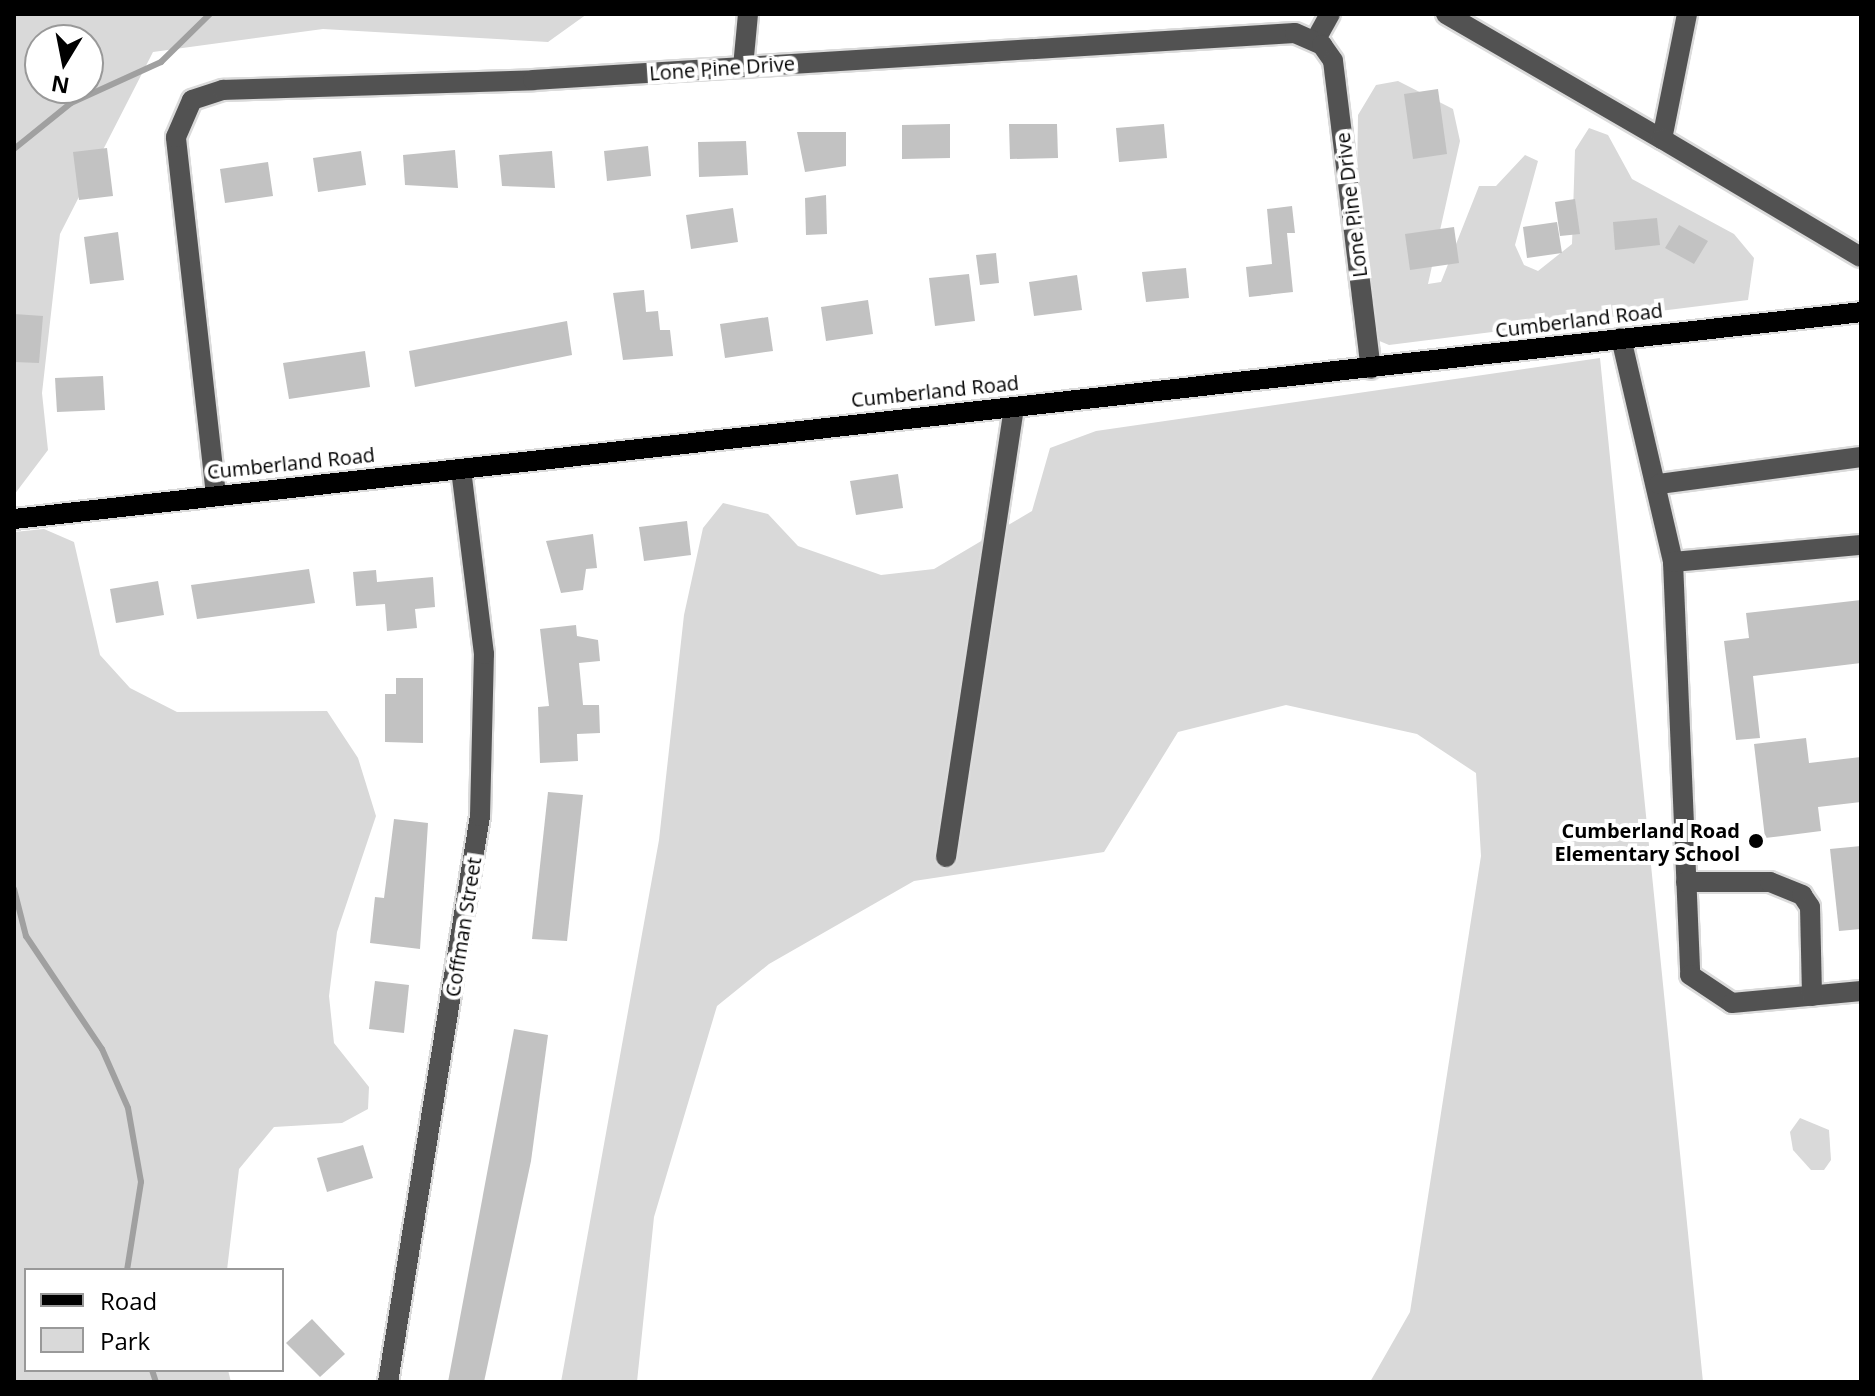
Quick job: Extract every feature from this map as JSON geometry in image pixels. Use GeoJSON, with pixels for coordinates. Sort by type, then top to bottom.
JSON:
{"type":"FeatureCollection","features":[{"type":"Feature","properties":{"kind":"main road","name":"Cumberland Road"},"geometry":{"type":"LineString","coordinates":[[14,519],[1861,312]]}},
{"type":"Feature","properties":{"kind":"street"},"geometry":{"type":"LineString","coordinates":[[743,67],[748,14]]}},
{"type":"Feature","properties":{"kind":"street"},"geometry":{"type":"LineString","coordinates":[[1315,41],[1330,14]]}},
{"type":"Feature","properties":{"kind":"street"},"geometry":{"type":"LineString","coordinates":[[1446,14],[1861,257]]}},
{"type":"Feature","properties":{"kind":"street"},"geometry":{"type":"LineString","coordinates":[[1662,139],[1687,14]]}},
{"type":"Feature","properties":{"kind":"street","name":"Lone Pine Drive"},"geometry":{"type":"LineString","coordinates":[[216,495],[176,137],[192,100],[223,90],[743,67],[1295,33],[1315,41],[1336,76],[1371,369]]}},
{"type":"Feature","properties":{"kind":"street"},"geometry":{"type":"LineString","coordinates":[[1621,338],[1659,484],[1673,562],[1690,975],[1705,991],[1732,1003],[1861,991]]}},
{"type":"Feature","properties":{"kind":"street"},"geometry":{"type":"LineString","coordinates":[[946,857],[1014,407]]}},
{"type":"Feature","properties":{"kind":"street"},"geometry":{"type":"LineString","coordinates":[[1659,484],[1861,457]]}},
{"type":"Feature","properties":{"kind":"street","name":"Coffman Street"},"geometry":{"type":"LineString","coordinates":[[388,1382],[480,816],[484,654],[461,470]]}},
{"type":"Feature","properties":{"kind":"street"},"geometry":{"type":"LineString","coordinates":[[1673,562],[1861,545]]}},
{"type":"Feature","properties":{"kind":"street"},"geometry":{"type":"LineString","coordinates":[[1686,882],[1770,882],[1802,895],[1810,907],[1812,996]]}},
{"type":"Feature","properties":{"kind":"green space"},"geometry":{"type":"Polygon","coordinates":[[[14,14],[587,14],[548,42],[323,29],[153,52],[60,234],[42,393],[48,450],[14,495],[14,14]]]}},
{"type":"Feature","properties":{"kind":"green space"},"geometry":{"type":"Polygon","coordinates":[[[1398,81],[1453,109],[1460,141],[1428,284],[1441,282],[1479,186],[1496,186],[1525,155],[1538,161],[1515,245],[1524,265],[1538,271],[1572,244],[1575,150],[1589,128],[1608,135],[1632,179],[1734,234],[1754,258],[1748,300],[1389,345],[1377,340],[1357,183],[1358,115],[1376,85],[1398,81]]]}},
{"type":"Feature","properties":{"kind":"green space"},"geometry":{"type":"Polygon","coordinates":[[[1600,358],[1703,1382],[1370,1382],[1410,1312],[1481,856],[1476,773],[1417,734],[1286,705],[1178,732],[1104,852],[914,881],[769,964],[717,1006],[654,1217],[637,1382],[561,1382],[659,840],[684,615],[703,528],[723,503],[768,514],[798,546],[881,575],[934,569],[1032,511],[1050,448],[1096,431],[1600,358]]]}},
{"type":"Feature","properties":{"kind":"green space"},"geometry":{"type":"Polygon","coordinates":[[[44,529],[74,542],[100,655],[130,688],[177,712],[327,711],[358,758],[376,816],[337,932],[329,996],[334,1043],[369,1087],[368,1109],[342,1123],[274,1127],[239,1169],[227,1268],[24,1268],[24,1372],[228,1372],[231,1382],[14,1382],[14,532],[44,529]]]}},
{"type":"Feature","properties":{"kind":"green space"},"geometry":{"type":"Polygon","coordinates":[[[1800,1118],[1829,1130],[1831,1160],[1824,1170],[1811,1170],[1793,1150],[1790,1132],[1800,1118]]]}},
{"type":"Feature","properties":{"kind":"building"},"geometry":{"type":"Polygon","coordinates":[[[1438,89],[1447,154],[1413,159],[1404,94],[1438,89]]]}},
{"type":"Feature","properties":{"kind":"building"},"geometry":{"type":"Polygon","coordinates":[[[950,124],[950,158],[902,159],[902,125],[950,124]]]}},
{"type":"Feature","properties":{"kind":"building"},"geometry":{"type":"Polygon","coordinates":[[[1009,124],[1057,124],[1058,158],[1010,159],[1009,124]]]}},
{"type":"Feature","properties":{"kind":"building"},"geometry":{"type":"Polygon","coordinates":[[[1164,124],[1167,158],[1119,162],[1116,128],[1164,124]]]}},
{"type":"Feature","properties":{"kind":"building"},"geometry":{"type":"Polygon","coordinates":[[[797,132],[846,132],[846,166],[805,172],[797,132]]]}},
{"type":"Feature","properties":{"kind":"building"},"geometry":{"type":"Polygon","coordinates":[[[746,141],[748,175],[699,177],[698,142],[746,141]]]}},
{"type":"Feature","properties":{"kind":"building"},"geometry":{"type":"Polygon","coordinates":[[[648,146],[651,176],[607,181],[604,151],[648,146]]]}},
{"type":"Feature","properties":{"kind":"building"},"geometry":{"type":"Polygon","coordinates":[[[107,148],[113,196],[79,200],[73,152],[107,148]]]}},
{"type":"Feature","properties":{"kind":"building"},"geometry":{"type":"Polygon","coordinates":[[[455,150],[458,188],[405,185],[403,155],[455,150]]]}},
{"type":"Feature","properties":{"kind":"building"},"geometry":{"type":"Polygon","coordinates":[[[361,151],[366,185],[318,192],[313,158],[361,151]]]}},
{"type":"Feature","properties":{"kind":"building"},"geometry":{"type":"Polygon","coordinates":[[[552,151],[555,188],[502,186],[499,155],[552,151]]]}},
{"type":"Feature","properties":{"kind":"building"},"geometry":{"type":"Polygon","coordinates":[[[268,162],[273,196],[225,203],[220,169],[268,162]]]}},
{"type":"Feature","properties":{"kind":"building"},"geometry":{"type":"Polygon","coordinates":[[[826,195],[827,234],[806,235],[805,198],[826,195]]]}},
{"type":"Feature","properties":{"kind":"building"},"geometry":{"type":"Polygon","coordinates":[[[1575,199],[1580,234],[1560,236],[1555,202],[1575,199]]]}},
{"type":"Feature","properties":{"kind":"building"},"geometry":{"type":"Polygon","coordinates":[[[1292,206],[1295,233],[1287,233],[1293,292],[1249,297],[1246,267],[1272,264],[1267,209],[1292,206]]]}},
{"type":"Feature","properties":{"kind":"building"},"geometry":{"type":"Polygon","coordinates":[[[733,208],[738,242],[691,249],[686,215],[733,208]]]}},
{"type":"Feature","properties":{"kind":"building"},"geometry":{"type":"Polygon","coordinates":[[[1657,218],[1660,245],[1615,250],[1613,222],[1657,218]]]}},
{"type":"Feature","properties":{"kind":"building"},"geometry":{"type":"Polygon","coordinates":[[[1557,222],[1562,253],[1527,258],[1523,227],[1557,222]]]}},
{"type":"Feature","properties":{"kind":"building"},"geometry":{"type":"Polygon","coordinates":[[[1679,225],[1708,241],[1694,264],[1665,248],[1679,225]]]}},
{"type":"Feature","properties":{"kind":"building"},"geometry":{"type":"Polygon","coordinates":[[[1454,227],[1459,263],[1410,270],[1405,234],[1454,227]]]}},
{"type":"Feature","properties":{"kind":"building"},"geometry":{"type":"Polygon","coordinates":[[[118,232],[124,280],[90,284],[84,237],[118,232]]]}},
{"type":"Feature","properties":{"kind":"building"},"geometry":{"type":"Polygon","coordinates":[[[996,253],[999,283],[980,285],[976,255],[996,253]]]}},
{"type":"Feature","properties":{"kind":"building"},"geometry":{"type":"Polygon","coordinates":[[[1186,268],[1189,298],[1146,302],[1142,272],[1186,268]]]}},
{"type":"Feature","properties":{"kind":"building"},"geometry":{"type":"Polygon","coordinates":[[[969,274],[975,321],[935,326],[929,278],[969,274]]]}},
{"type":"Feature","properties":{"kind":"building"},"geometry":{"type":"Polygon","coordinates":[[[1077,275],[1082,310],[1034,316],[1029,282],[1077,275]]]}},
{"type":"Feature","properties":{"kind":"building"},"geometry":{"type":"Polygon","coordinates":[[[644,290],[646,312],[658,311],[660,330],[670,330],[673,356],[623,360],[613,293],[644,290]]]}},
{"type":"Feature","properties":{"kind":"building"},"geometry":{"type":"Polygon","coordinates":[[[868,300],[873,334],[826,341],[821,307],[868,300]]]}},
{"type":"Feature","properties":{"kind":"building"},"geometry":{"type":"Polygon","coordinates":[[[14,314],[43,316],[39,363],[14,362],[14,314]]]}},
{"type":"Feature","properties":{"kind":"building"},"geometry":{"type":"Polygon","coordinates":[[[768,317],[773,351],[725,358],[720,324],[768,317]]]}},
{"type":"Feature","properties":{"kind":"building"},"geometry":{"type":"Polygon","coordinates":[[[567,321],[572,355],[415,387],[409,351],[567,321]]]}},
{"type":"Feature","properties":{"kind":"building"},"geometry":{"type":"Polygon","coordinates":[[[365,351],[370,387],[289,399],[283,363],[365,351]]]}},
{"type":"Feature","properties":{"kind":"building"},"geometry":{"type":"Polygon","coordinates":[[[103,376],[105,410],[57,412],[55,378],[103,376]]]}},
{"type":"Feature","properties":{"kind":"building"},"geometry":{"type":"Polygon","coordinates":[[[898,474],[903,508],[856,515],[850,481],[898,474]]]}},
{"type":"Feature","properties":{"kind":"building"},"geometry":{"type":"Polygon","coordinates":[[[687,521],[691,555],[644,561],[639,527],[687,521]]]}},
{"type":"Feature","properties":{"kind":"building"},"geometry":{"type":"Polygon","coordinates":[[[593,534],[597,568],[586,569],[583,590],[561,593],[546,541],[593,534]]]}},
{"type":"Feature","properties":{"kind":"building"},"geometry":{"type":"Polygon","coordinates":[[[309,569],[315,603],[197,619],[191,585],[309,569]]]}},
{"type":"Feature","properties":{"kind":"building"},"geometry":{"type":"Polygon","coordinates":[[[376,570],[377,582],[433,577],[435,607],[415,609],[417,628],[387,631],[385,604],[356,606],[353,572],[376,570]]]}},
{"type":"Feature","properties":{"kind":"building"},"geometry":{"type":"Polygon","coordinates":[[[158,581],[164,615],[116,623],[110,589],[158,581]]]}},
{"type":"Feature","properties":{"kind":"building"},"geometry":{"type":"Polygon","coordinates":[[[1861,600],[1861,663],[1753,676],[1760,738],[1736,740],[1724,641],[1749,638],[1746,613],[1861,600]]]}},
{"type":"Feature","properties":{"kind":"building"},"geometry":{"type":"Polygon","coordinates":[[[576,625],[577,636],[598,640],[600,661],[579,663],[583,705],[599,705],[600,733],[577,734],[578,761],[540,763],[538,707],[549,706],[540,629],[576,625]]]}},
{"type":"Feature","properties":{"kind":"building"},"geometry":{"type":"Polygon","coordinates":[[[396,678],[423,678],[423,743],[385,742],[385,694],[396,694],[396,678]]]}},
{"type":"Feature","properties":{"kind":"building"},"geometry":{"type":"Polygon","coordinates":[[[1806,738],[1809,763],[1861,757],[1861,802],[1818,807],[1821,831],[1765,838],[1754,744],[1806,738]]]}},
{"type":"Feature","properties":{"kind":"building"},"geometry":{"type":"Polygon","coordinates":[[[548,792],[583,795],[567,941],[532,939],[548,792]]]}},
{"type":"Feature","properties":{"kind":"building"},"geometry":{"type":"Polygon","coordinates":[[[394,819],[428,823],[420,949],[370,943],[375,897],[384,898],[394,819]]]}},
{"type":"Feature","properties":{"kind":"building"},"geometry":{"type":"Polygon","coordinates":[[[1861,846],[1861,929],[1839,931],[1830,849],[1861,846]]]}},
{"type":"Feature","properties":{"kind":"building"},"geometry":{"type":"Polygon","coordinates":[[[375,981],[409,985],[404,1033],[369,1029],[375,981]]]}},
{"type":"Feature","properties":{"kind":"building"},"geometry":{"type":"Polygon","coordinates":[[[514,1029],[548,1035],[531,1161],[484,1382],[448,1382],[514,1029]]]}},
{"type":"Feature","properties":{"kind":"building"},"geometry":{"type":"Polygon","coordinates":[[[363,1145],[373,1178],[327,1192],[317,1158],[363,1145]]]}},
{"type":"Feature","properties":{"kind":"building"},"geometry":{"type":"Polygon","coordinates":[[[312,1319],[345,1354],[320,1377],[286,1343],[312,1319]]]}},
{"type":"Feature","properties":{"kind":"waterway"},"geometry":{"type":"LineString","coordinates":[[14,149],[71,103],[161,62],[210,14]]}},
{"type":"Feature","properties":{"kind":"waterway"},"geometry":{"type":"LineString","coordinates":[[14,889],[26,936],[102,1049],[128,1108],[141,1182],[127,1268]]}},
{"type":"Feature","properties":{"kind":"waterway"},"geometry":{"type":"LineString","coordinates":[[153,1372],[156,1382]]}},
{"type":"Feature","properties":{"kind":"place","name":"Cumberland Road Elementary School"},"geometry":{"type":"Point","coordinates":[1756,841]}}]}
